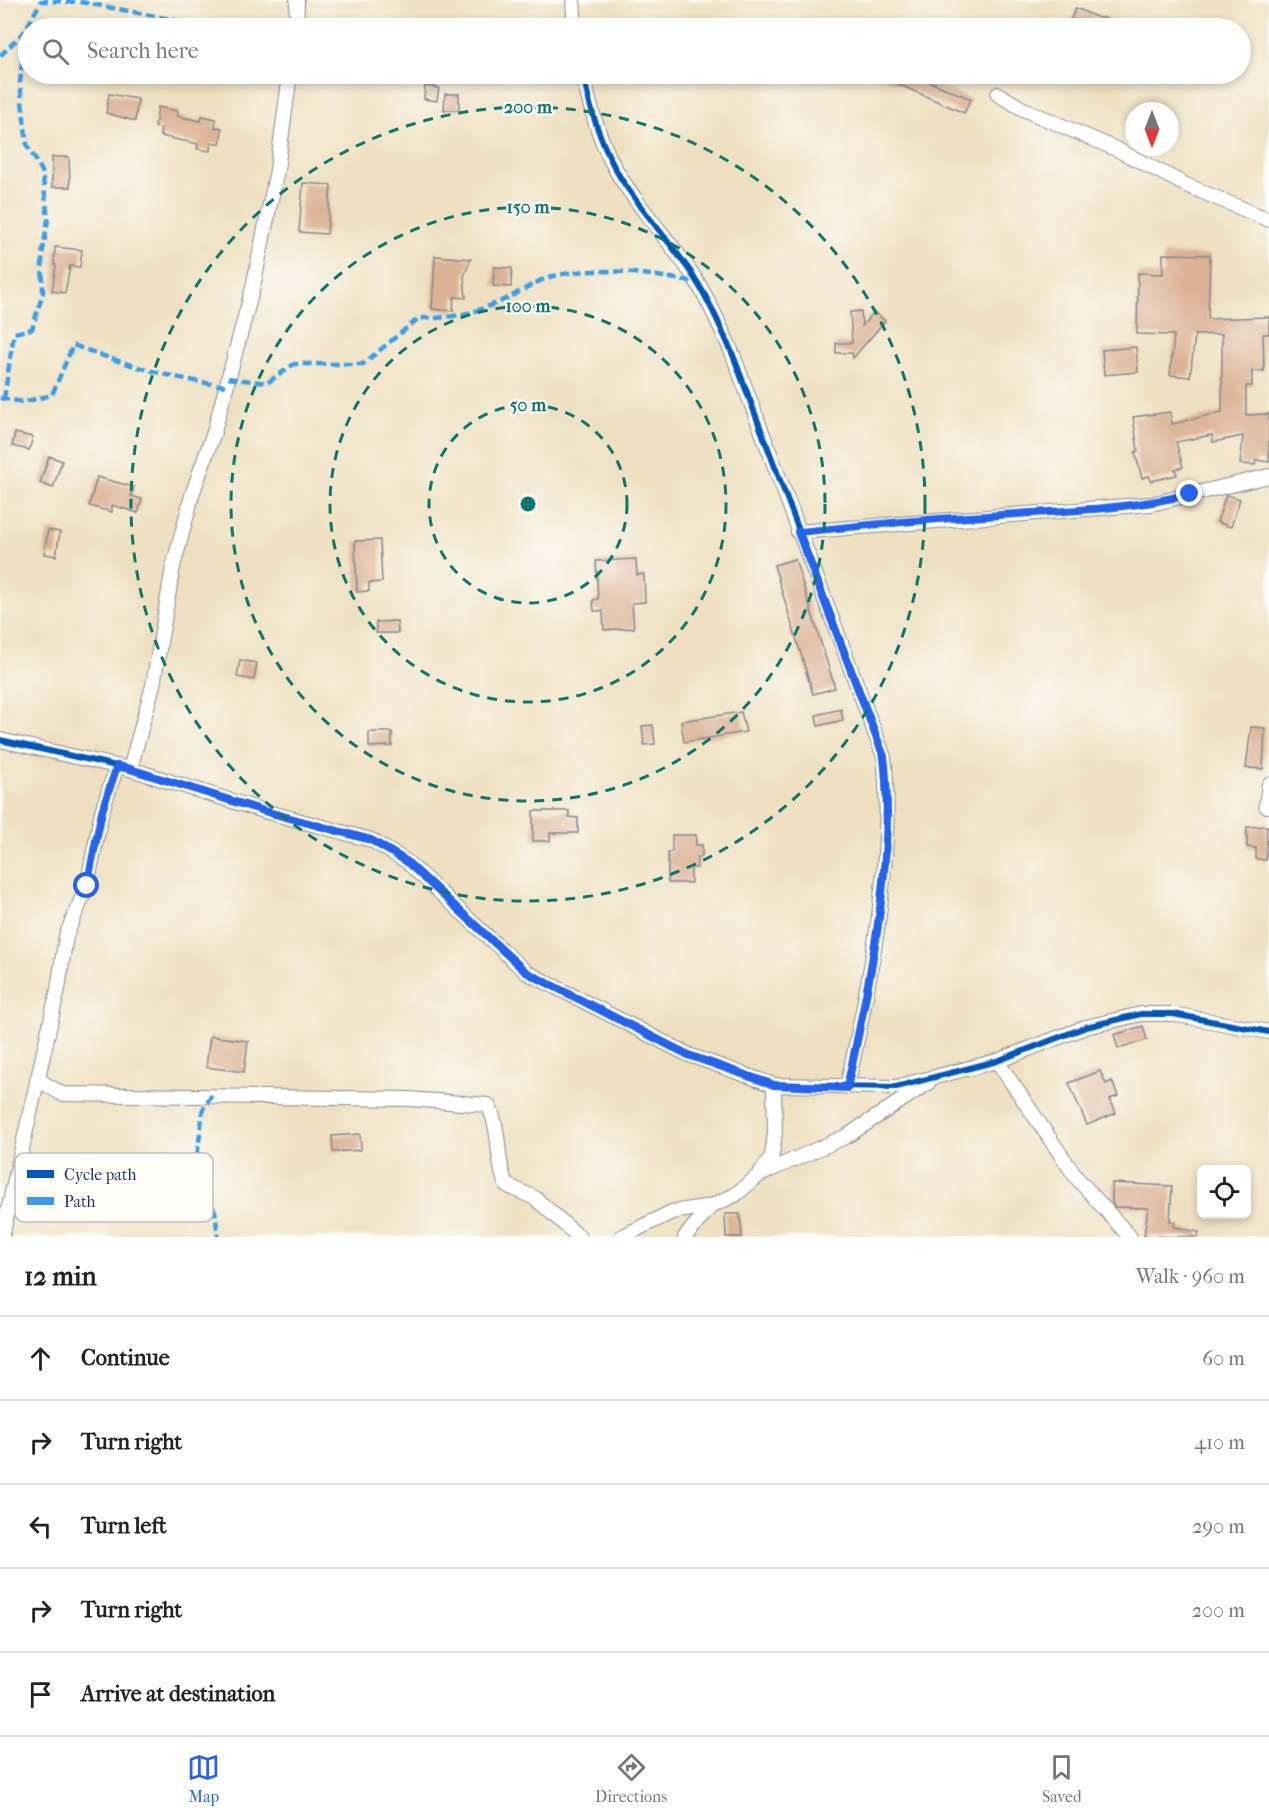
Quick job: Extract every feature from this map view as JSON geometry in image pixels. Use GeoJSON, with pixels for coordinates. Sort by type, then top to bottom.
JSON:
{"type":"FeatureCollection","features":[{"type":"Feature","properties":{"kind":"street"},"geometry":{"type":"LineString","coordinates":[[296,18],[297,0]]}},
{"type":"Feature","properties":{"kind":"street"},"geometry":{"type":"LineString","coordinates":[[573,0],[574,18]]}},
{"type":"Feature","properties":{"kind":"street"},"geometry":{"type":"LineString","coordinates":[[21,1153],[58,989],[66,936],[87,886],[102,811],[123,768],[153,686],[173,567],[214,432],[253,288],[277,170],[289,84]]}},
{"type":"Feature","properties":{"kind":"street"},"geometry":{"type":"LineString","coordinates":[[586,84],[597,126],[620,178],[693,276],[710,305],[737,365],[884,757],[886,782],[884,863],[867,993],[847,1088]]}},
{"type":"Feature","properties":{"kind":"street"},"geometry":{"type":"LineString","coordinates":[[998,93],[1023,109],[1116,149],[1186,185],[1269,220]]}},
{"type":"Feature","properties":{"kind":"street"},"geometry":{"type":"LineString","coordinates":[[798,532],[1151,504],[1269,476]]}},
{"type":"Feature","properties":{"kind":"street"},"geometry":{"type":"LineString","coordinates":[[0,740],[123,768],[264,811],[371,840],[406,861],[526,972],[688,1055],[774,1085],[847,1088],[896,1087],[935,1079],[997,1061],[1086,1027],[1141,1014],[1173,1014],[1269,1032]]}},
{"type":"Feature","properties":{"kind":"street"},"geometry":{"type":"LineString","coordinates":[[1269,784],[1266,806],[1269,806]]}},
{"type":"Feature","properties":{"kind":"street"},"geometry":{"type":"LineString","coordinates":[[997,1061],[1076,1177],[1130,1237]]}},
{"type":"Feature","properties":{"kind":"street"},"geometry":{"type":"LineString","coordinates":[[37,1079],[62,1094],[409,1100],[488,1105],[495,1119],[500,1141],[499,1170],[506,1185],[535,1198],[579,1237]]}},
{"type":"Feature","properties":{"kind":"street"},"geometry":{"type":"LineString","coordinates":[[759,1175],[847,1136],[935,1079]]}},
{"type":"Feature","properties":{"kind":"street"},"geometry":{"type":"LineString","coordinates":[[621,1237],[672,1212],[711,1206],[735,1195],[759,1175],[772,1156],[776,1132],[774,1085]]}},
{"type":"Feature","properties":{"kind":"street"},"geometry":{"type":"LineString","coordinates":[[2,1237],[15,1178]]}},
{"type":"Feature","properties":{"kind":"street"},"geometry":{"type":"LineString","coordinates":[[686,1237],[711,1206]]}},
{"type":"Feature","properties":{"kind":"building"},"geometry":{"type":"Polygon","coordinates":[[[1076,8],[1099,18],[1072,18],[1076,8]]]}},
{"type":"Feature","properties":{"kind":"building"},"geometry":{"type":"Polygon","coordinates":[[[898,84],[935,84],[971,99],[964,113],[898,84]]]}},
{"type":"Feature","properties":{"kind":"building"},"geometry":{"type":"Polygon","coordinates":[[[425,86],[439,88],[437,101],[424,99],[425,86]]]}},
{"type":"Feature","properties":{"kind":"building"},"geometry":{"type":"Polygon","coordinates":[[[109,94],[138,99],[135,121],[106,113],[109,94]]]}},
{"type":"Feature","properties":{"kind":"building"},"geometry":{"type":"Polygon","coordinates":[[[445,94],[459,94],[459,110],[444,110],[445,94]]]}},
{"type":"Feature","properties":{"kind":"building"},"geometry":{"type":"Polygon","coordinates":[[[158,107],[178,111],[177,116],[201,121],[202,116],[216,119],[215,127],[222,128],[220,144],[211,142],[210,151],[197,149],[198,144],[160,136],[161,128],[155,127],[158,107]]]}},
{"type":"Feature","properties":{"kind":"building"},"geometry":{"type":"Polygon","coordinates":[[[52,157],[69,157],[70,187],[52,187],[52,157]]]}},
{"type":"Feature","properties":{"kind":"building"},"geometry":{"type":"Polygon","coordinates":[[[303,183],[331,185],[327,234],[299,232],[303,183]]]}},
{"type":"Feature","properties":{"kind":"building"},"geometry":{"type":"Polygon","coordinates":[[[55,247],[82,250],[80,267],[70,266],[65,293],[52,291],[56,265],[54,265],[55,247]]]}},
{"type":"Feature","properties":{"kind":"building"},"geometry":{"type":"Polygon","coordinates":[[[1163,254],[1210,255],[1208,319],[1269,317],[1269,334],[1263,334],[1264,371],[1252,371],[1252,386],[1246,386],[1246,415],[1269,414],[1269,462],[1256,460],[1255,465],[1240,464],[1243,436],[1213,442],[1212,435],[1176,442],[1183,467],[1175,469],[1177,475],[1151,481],[1149,476],[1142,478],[1135,452],[1138,451],[1133,417],[1170,412],[1172,424],[1222,412],[1222,334],[1195,335],[1190,377],[1170,375],[1174,335],[1137,334],[1138,273],[1163,274],[1163,254]]]}},
{"type":"Feature","properties":{"kind":"building"},"geometry":{"type":"Polygon","coordinates":[[[435,256],[471,259],[464,276],[466,298],[454,297],[453,311],[432,309],[435,256]]]}},
{"type":"Feature","properties":{"kind":"building"},"geometry":{"type":"Polygon","coordinates":[[[494,267],[512,268],[511,287],[493,286],[494,267]]]}},
{"type":"Feature","properties":{"kind":"building"},"geometry":{"type":"Polygon","coordinates":[[[861,311],[862,326],[874,312],[885,321],[853,358],[852,353],[836,353],[836,343],[852,343],[850,312],[861,311]]]}},
{"type":"Feature","properties":{"kind":"building"},"geometry":{"type":"Polygon","coordinates":[[[1136,347],[1138,372],[1104,375],[1102,350],[1136,347]]]}},
{"type":"Feature","properties":{"kind":"building"},"geometry":{"type":"Polygon","coordinates":[[[15,433],[33,437],[29,450],[12,446],[15,433]]]}},
{"type":"Feature","properties":{"kind":"building"},"geometry":{"type":"Polygon","coordinates":[[[49,456],[62,461],[53,488],[40,483],[49,456]]]}},
{"type":"Feature","properties":{"kind":"building"},"geometry":{"type":"Polygon","coordinates":[[[97,477],[134,487],[131,496],[142,499],[138,513],[112,505],[112,512],[89,506],[97,477]]]}},
{"type":"Feature","properties":{"kind":"building"},"geometry":{"type":"Polygon","coordinates":[[[1226,495],[1240,499],[1231,527],[1217,522],[1226,495]]]}},
{"type":"Feature","properties":{"kind":"building"},"geometry":{"type":"Polygon","coordinates":[[[48,530],[60,532],[56,556],[44,554],[48,530]]]}},
{"type":"Feature","properties":{"kind":"building"},"geometry":{"type":"Polygon","coordinates":[[[380,540],[382,582],[369,583],[369,591],[357,592],[355,541],[380,540]]]}},
{"type":"Feature","properties":{"kind":"building"},"geometry":{"type":"Polygon","coordinates":[[[636,559],[637,575],[644,574],[645,602],[632,603],[634,628],[604,630],[603,611],[594,611],[593,600],[598,599],[596,561],[636,559]]]}},
{"type":"Feature","properties":{"kind":"building"},"geometry":{"type":"Polygon","coordinates":[[[795,559],[835,688],[813,694],[774,565],[795,559]]]}},
{"type":"Feature","properties":{"kind":"building"},"geometry":{"type":"Polygon","coordinates":[[[397,621],[398,633],[376,633],[376,622],[397,621]]]}},
{"type":"Feature","properties":{"kind":"building"},"geometry":{"type":"Polygon","coordinates":[[[240,660],[257,663],[254,680],[237,677],[240,660]]]}},
{"type":"Feature","properties":{"kind":"building"},"geometry":{"type":"Polygon","coordinates":[[[841,709],[843,720],[818,726],[816,715],[841,709]]]}},
{"type":"Feature","properties":{"kind":"building"},"geometry":{"type":"Polygon","coordinates":[[[741,712],[746,732],[684,742],[681,721],[741,712]]]}},
{"type":"Feature","properties":{"kind":"building"},"geometry":{"type":"Polygon","coordinates":[[[653,725],[655,744],[644,745],[642,726],[653,725]]]}},
{"type":"Feature","properties":{"kind":"building"},"geometry":{"type":"Polygon","coordinates":[[[1251,727],[1265,728],[1263,769],[1246,768],[1251,727]]]}},
{"type":"Feature","properties":{"kind":"building"},"geometry":{"type":"Polygon","coordinates":[[[369,732],[392,732],[392,746],[369,747],[369,732]]]}},
{"type":"Feature","properties":{"kind":"building"},"geometry":{"type":"Polygon","coordinates":[[[533,811],[569,811],[569,817],[578,818],[578,833],[550,833],[550,841],[533,841],[533,811]]]}},
{"type":"Feature","properties":{"kind":"building"},"geometry":{"type":"Polygon","coordinates":[[[1267,826],[1266,860],[1256,859],[1256,848],[1247,847],[1247,827],[1267,826]]]}},
{"type":"Feature","properties":{"kind":"building"},"geometry":{"type":"Polygon","coordinates":[[[672,835],[696,835],[696,845],[702,845],[702,857],[697,857],[697,868],[691,868],[691,883],[668,883],[668,852],[672,852],[672,835]]]}},
{"type":"Feature","properties":{"kind":"building"},"geometry":{"type":"Polygon","coordinates":[[[1143,1026],[1147,1040],[1118,1048],[1114,1035],[1143,1026]]]}},
{"type":"Feature","properties":{"kind":"building"},"geometry":{"type":"Polygon","coordinates":[[[210,1036],[248,1041],[244,1072],[206,1067],[210,1036]]]}},
{"type":"Feature","properties":{"kind":"building"},"geometry":{"type":"Polygon","coordinates":[[[1100,1071],[1106,1084],[1112,1081],[1118,1096],[1110,1099],[1116,1113],[1087,1125],[1069,1083],[1100,1071]]]}},
{"type":"Feature","properties":{"kind":"building"},"geometry":{"type":"Polygon","coordinates":[[[360,1134],[361,1150],[333,1152],[332,1136],[360,1134]]]}},
{"type":"Feature","properties":{"kind":"building"},"geometry":{"type":"Polygon","coordinates":[[[1112,1183],[1172,1186],[1170,1221],[1175,1222],[1174,1227],[1199,1232],[1198,1237],[1144,1236],[1148,1208],[1115,1207],[1112,1203],[1112,1183]]]}},
{"type":"Feature","properties":{"kind":"building"},"geometry":{"type":"Polygon","coordinates":[[[725,1214],[740,1214],[742,1237],[726,1237],[725,1214]]]}},
{"type":"Feature","properties":{"kind":"marked path"},"geometry":{"type":"LineString","coordinates":[[32,18],[41,1],[81,2],[165,18]]}},
{"type":"Feature","properties":{"kind":"marked path"},"geometry":{"type":"LineString","coordinates":[[0,56],[18,38]]}},
{"type":"Feature","properties":{"kind":"marked path"},"geometry":{"type":"LineString","coordinates":[[4,399],[14,333],[32,329],[43,293],[42,256],[48,219],[42,171],[27,145],[20,84]]}},
{"type":"Feature","properties":{"kind":"marked path"},"geometry":{"type":"LineString","coordinates":[[228,378],[267,383],[294,364],[363,364],[419,318],[473,312],[504,300],[544,279],[568,273],[623,272],[697,282]]}},
{"type":"Feature","properties":{"kind":"marked path"},"geometry":{"type":"LineString","coordinates":[[0,398],[23,402],[52,395],[73,345],[148,370],[226,386]]}},
{"type":"Feature","properties":{"kind":"marked path"},"geometry":{"type":"LineString","coordinates":[[198,1153],[203,1109],[212,1095]]}},
{"type":"Feature","properties":{"kind":"marked path"},"geometry":{"type":"LineString","coordinates":[[213,1208],[218,1237]]}},
{"type":"Feature","properties":{"kind":"cycle path"},"geometry":{"type":"LineString","coordinates":[[585,84],[597,127],[613,165],[694,277],[733,355],[884,757],[886,838],[883,880],[864,1008],[847,1087]]}},
{"type":"Feature","properties":{"kind":"cycle path"},"geometry":{"type":"LineString","coordinates":[[0,740],[130,769],[264,811],[371,840],[406,861],[526,972],[689,1055],[774,1085],[896,1087],[997,1061],[1086,1027],[1141,1014],[1173,1014],[1269,1032]]}},
{"type":"Feature","properties":{"kind":"route"},"geometry":{"type":"LineString","coordinates":[[87,886],[102,811],[117,766],[130,769],[264,811],[371,840],[406,861],[526,972],[688,1055],[774,1085],[847,1088],[867,993],[884,863],[886,782],[884,757],[798,532],[951,518],[1114,508],[1151,504],[1190,494]]}}]}
